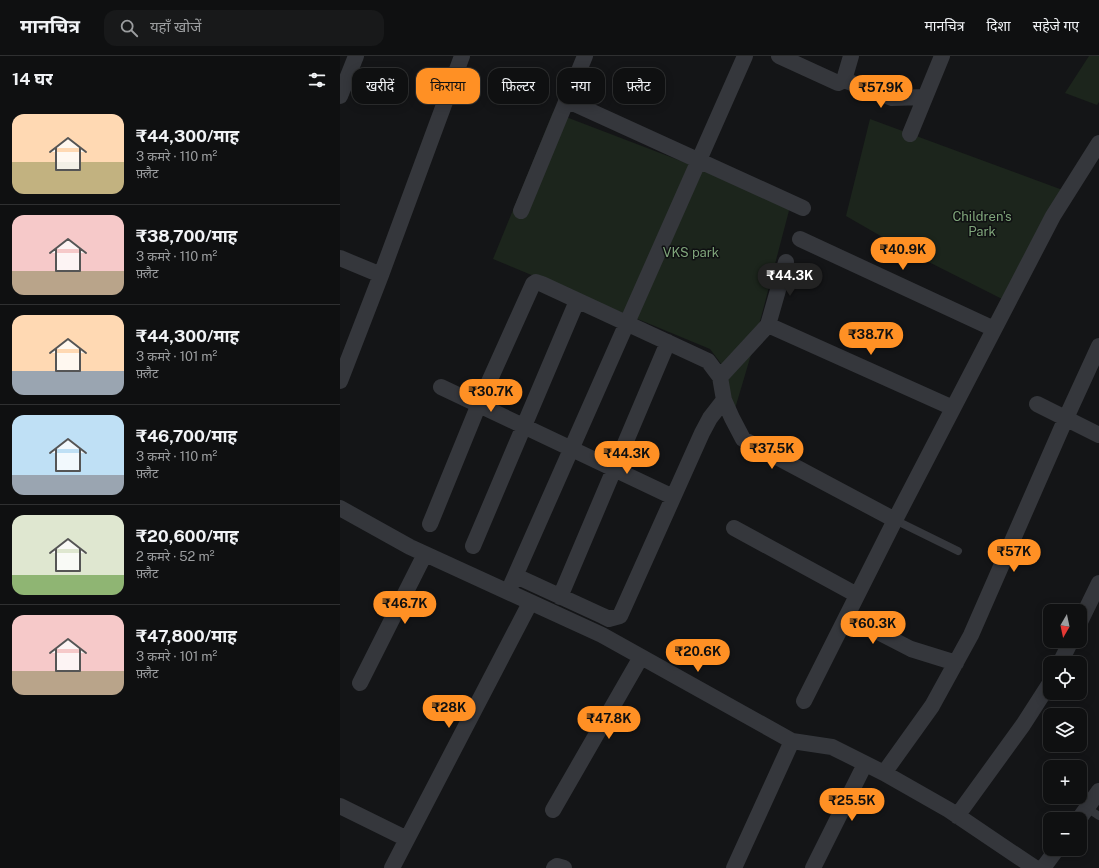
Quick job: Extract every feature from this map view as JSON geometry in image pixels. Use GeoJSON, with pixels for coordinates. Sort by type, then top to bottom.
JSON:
{"type":"FeatureCollection","features":[{"type":"Feature","properties":{"kind":"street"},"geometry":{"type":"LineString","coordinates":[[340,96],[356,56]]}},
{"type":"Feature","properties":{"kind":"street"},"geometry":{"type":"LineString","coordinates":[[340,381],[462,56]]}},
{"type":"Feature","properties":{"kind":"street"},"geometry":{"type":"LineString","coordinates":[[579,68],[584,56]]}},
{"type":"Feature","properties":{"kind":"street"},"geometry":{"type":"LineString","coordinates":[[508,592],[745,56]]}},
{"type":"Feature","properties":{"kind":"street"},"geometry":{"type":"LineString","coordinates":[[779,56],[838,83],[844,80],[892,98],[925,97]]}},
{"type":"Feature","properties":{"kind":"street"},"geometry":{"type":"LineString","coordinates":[[844,80],[851,56]]}},
{"type":"Feature","properties":{"kind":"street"},"geometry":{"type":"LineString","coordinates":[[910,134],[942,56]]}},
{"type":"Feature","properties":{"kind":"street"},"geometry":{"type":"LineString","coordinates":[[521,211],[564,104]]}},
{"type":"Feature","properties":{"kind":"street"},"geometry":{"type":"LineString","coordinates":[[575,104],[803,208]]}},
{"type":"Feature","properties":{"kind":"street"},"geometry":{"type":"LineString","coordinates":[[804,701],[895,520],[1052,216],[1099,143]]}},
{"type":"Feature","properties":{"kind":"street"},"geometry":{"type":"LineString","coordinates":[[800,239],[994,329]]}},
{"type":"Feature","properties":{"kind":"street"},"geometry":{"type":"LineString","coordinates":[[340,258],[381,275]]}},
{"type":"Feature","properties":{"kind":"street"},"geometry":{"type":"LineString","coordinates":[[720,377],[768,325],[786,262]]}},
{"type":"Feature","properties":{"kind":"street"},"geometry":{"type":"LineString","coordinates":[[430,524],[479,404],[533,284],[536,282],[708,361],[720,377],[724,400],[743,439],[895,520]]}},
{"type":"Feature","properties":{"kind":"street"},"geometry":{"type":"LineString","coordinates":[[473,546],[577,301]]}},
{"type":"Feature","properties":{"kind":"street"},"geometry":{"type":"LineString","coordinates":[[768,325],[953,408]]}},
{"type":"Feature","properties":{"kind":"street"},"geometry":{"type":"LineString","coordinates":[[560,597],[668,342]]}},
{"type":"Feature","properties":{"kind":"street"},"geometry":{"type":"LineString","coordinates":[[884,773],[932,706],[972,635],[1066,418],[1099,346]]}},
{"type":"Feature","properties":{"kind":"street"},"geometry":{"type":"LineString","coordinates":[[441,387],[524,425],[614,470],[673,497]]}},
{"type":"Feature","properties":{"kind":"street"},"geometry":{"type":"LineString","coordinates":[[516,576],[609,619],[620,616],[702,433],[710,418],[724,400]]}},
{"type":"Feature","properties":{"kind":"street"},"geometry":{"type":"LineString","coordinates":[[1037,404],[1099,435]]}},
{"type":"Feature","properties":{"kind":"street"},"geometry":{"type":"LineString","coordinates":[[340,508],[426,554],[602,635],[792,741],[832,747],[884,773],[957,816],[1016,862],[1035,868]]}},
{"type":"Feature","properties":{"kind":"street"},"geometry":{"type":"LineString","coordinates":[[734,528],[857,595]]}},
{"type":"Feature","properties":{"kind":"street"},"geometry":{"type":"LineString","coordinates":[[360,683],[426,554]]}},
{"type":"Feature","properties":{"kind":"street"},"geometry":{"type":"LineString","coordinates":[[1087,607],[1099,582]]}},
{"type":"Feature","properties":{"kind":"street"},"geometry":{"type":"LineString","coordinates":[[392,868],[530,603]]}},
{"type":"Feature","properties":{"kind":"street"},"geometry":{"type":"LineString","coordinates":[[847,616],[911,649],[956,663]]}},
{"type":"Feature","properties":{"kind":"street"},"geometry":{"type":"LineString","coordinates":[[553,810],[641,657]]}},
{"type":"Feature","properties":{"kind":"street"},"geometry":{"type":"LineString","coordinates":[[957,816],[1043,694]]}},
{"type":"Feature","properties":{"kind":"street"},"geometry":{"type":"LineString","coordinates":[[734,868],[792,741]]}},
{"type":"Feature","properties":{"kind":"street"},"geometry":{"type":"LineString","coordinates":[[813,868],[865,764]]}},
{"type":"Feature","properties":{"kind":"street"},"geometry":{"type":"LineString","coordinates":[[1088,814],[1099,790]]}},
{"type":"Feature","properties":{"kind":"street"},"geometry":{"type":"LineString","coordinates":[[340,806],[407,839]]}},
{"type":"Feature","properties":{"kind":"street"},"geometry":{"type":"LineString","coordinates":[[1043,868],[1052,856]]}},
{"type":"Feature","properties":{"kind":"street"},"geometry":{"type":"LineString","coordinates":[[554,868],[557,866],[564,868]]}},
{"type":"Feature","properties":{"kind":"lane"},"geometry":{"type":"LineString","coordinates":[[895,520],[958,551]]}},
{"type":"Feature","properties":{"kind":"green space"},"geometry":{"type":"Polygon","coordinates":[[[1089,56],[1099,56],[1099,102],[1097,105],[1065,93],[1089,56]]]}},
{"type":"Feature","properties":{"kind":"green space","name":"VKS park"},"geometry":{"type":"Polygon","coordinates":[[[553,112],[791,203],[753,348],[734,412],[725,369],[710,349],[493,259],[553,112]]]}},
{"type":"Feature","properties":{"kind":"green space","name":"Children's Park"},"geometry":{"type":"Polygon","coordinates":[[[870,119],[1068,192],[1008,302],[905,250],[846,216],[870,119]]]}}]}
